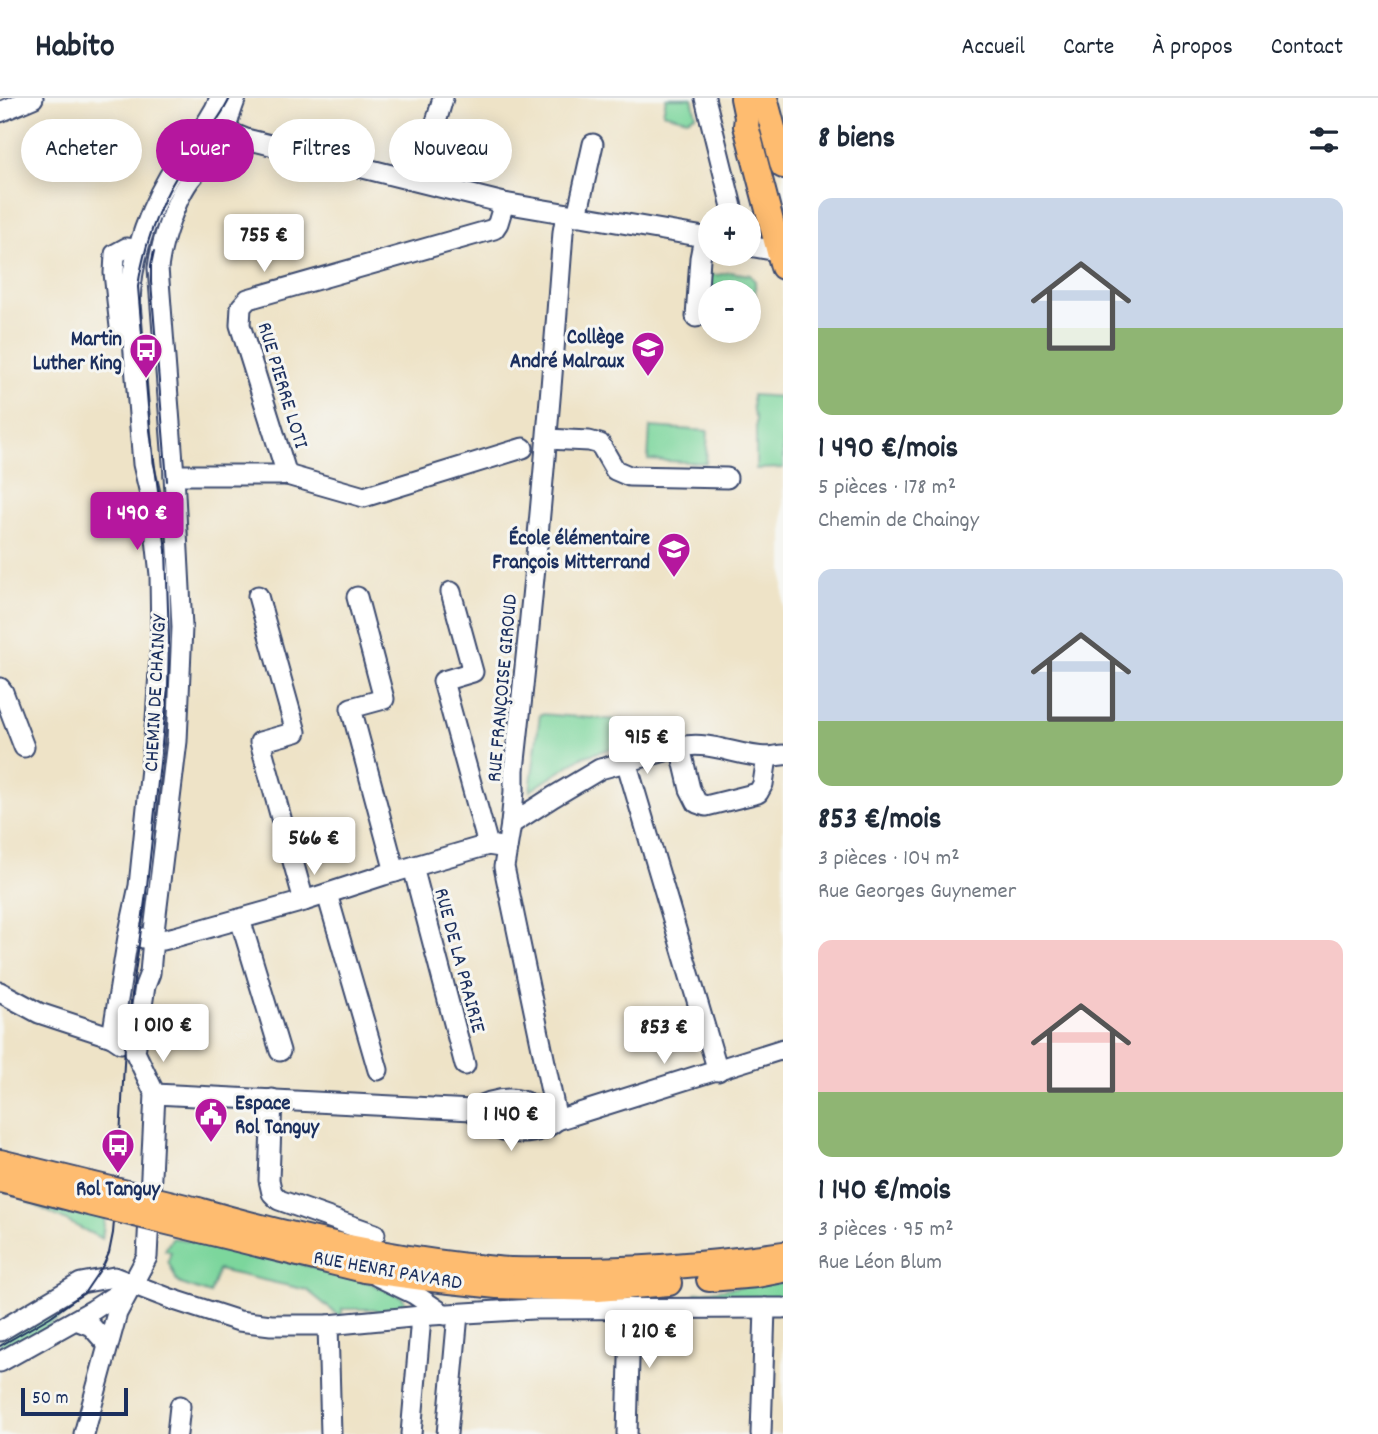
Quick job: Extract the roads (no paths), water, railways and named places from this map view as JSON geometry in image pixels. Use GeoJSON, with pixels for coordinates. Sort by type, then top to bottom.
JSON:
{"type":"FeatureCollection","features":[{"type":"Feature","properties":{"kind":"main road"},"geometry":{"type":"LineString","coordinates":[[743,98],[746,127],[782,257]]}},
{"type":"Feature","properties":{"kind":"main road"},"geometry":{"type":"LineString","coordinates":[[773,117],[783,166]]}},
{"type":"Feature","properties":{"kind":"main road","name":"RUE HENRI PAVARD"},"geometry":{"type":"LineString","coordinates":[[0,1162],[87,1193]]}},
{"type":"Feature","properties":{"kind":"main road","name":"RUE HENRI PAVARD"},"geometry":{"type":"LineString","coordinates":[[0,1180],[87,1193],[199,1220],[364,1270],[431,1279],[498,1286],[598,1289],[757,1275],[783,1270]]}},
{"type":"Feature","properties":{"kind":"main road","name":"RUE HENRI PAVARD"},"geometry":{"type":"LineString","coordinates":[[199,1220],[387,1255],[498,1269],[598,1271],[711,1264],[783,1254]]}},
{"type":"Feature","properties":{"kind":"main road"},"geometry":{"type":"LineString","coordinates":[[711,1264],[783,1239]]}},
{"type":"Feature","properties":{"kind":"street"},"geometry":{"type":"LineString","coordinates":[[0,112],[33,98]]}},
{"type":"Feature","properties":{"kind":"street"},"geometry":{"type":"LineString","coordinates":[[437,119],[443,98]]}},
{"type":"Feature","properties":{"kind":"street"},"geometry":{"type":"LineString","coordinates":[[705,98],[731,203]]}},
{"type":"Feature","properties":{"kind":"street"},"geometry":{"type":"LineString","coordinates":[[750,98],[783,226]]}},
{"type":"Feature","properties":{"kind":"street"},"geometry":{"type":"LineString","coordinates":[[224,112],[246,139],[389,174]]}},
{"type":"Feature","properties":{"kind":"street","name":"CHEMIN DE CHAINGY"},"geometry":{"type":"LineString","coordinates":[[112,1037],[139,886],[161,640],[160,575],[152,502],[144,464],[130,303],[132,277],[138,249],[165,182],[180,159],[224,112]]}},
{"type":"Feature","properties":{"kind":"street","name":"CHEMIN DE CHAINGY"},"geometry":{"type":"LineString","coordinates":[[135,1052],[143,997],[150,973],[177,741],[181,664],[181,592],[158,268],[167,228],[183,191],[190,178],[218,148],[224,112]]}},
{"type":"Feature","properties":{"kind":"street","name":"RUE FRANÇOISE GIROUD"},"geometry":{"type":"LineString","coordinates":[[557,1120],[498,846],[511,824],[547,439],[563,232],[572,215],[593,144]]}},
{"type":"Feature","properties":{"kind":"street"},"geometry":{"type":"LineString","coordinates":[[423,182],[504,203],[698,236]]}},
{"type":"Feature","properties":{"kind":"street","name":"RUE PIERRE LOTI"},"geometry":{"type":"LineString","coordinates":[[287,475],[240,325],[241,307],[248,299],[494,229],[504,203]]}},
{"type":"Feature","properties":{"kind":"street"},"geometry":{"type":"LineString","coordinates":[[761,250],[782,257]]}},
{"type":"Feature","properties":{"kind":"street"},"geometry":{"type":"LineString","coordinates":[[696,317],[700,266]]}},
{"type":"Feature","properties":{"kind":"street"},"geometry":{"type":"LineString","coordinates":[[547,439],[600,444],[615,470],[629,476],[727,478]]}},
{"type":"Feature","properties":{"kind":"street"},"geometry":{"type":"LineString","coordinates":[[174,475],[287,475],[364,497],[523,448]]}},
{"type":"Feature","properties":{"kind":"street"},"geometry":{"type":"LineString","coordinates":[[451,592],[472,673],[443,681],[498,846]]}},
{"type":"Feature","properties":{"kind":"street"},"geometry":{"type":"LineString","coordinates":[[258,596],[296,732],[260,742],[304,901]]}},
{"type":"Feature","properties":{"kind":"street","name":"RUE DE LA PRAIRIE"},"geometry":{"type":"LineString","coordinates":[[357,597],[384,699],[351,709],[465,1065]]}},
{"type":"Feature","properties":{"kind":"street"},"geometry":{"type":"LineString","coordinates":[[0,688],[24,747]]}},
{"type":"Feature","properties":{"kind":"street"},"geometry":{"type":"LineString","coordinates":[[511,824],[600,769],[626,761],[691,744],[775,756],[758,793],[706,806],[698,803],[690,789],[680,747]]}},
{"type":"Feature","properties":{"kind":"street"},"geometry":{"type":"LineString","coordinates":[[626,761],[718,1070]]}},
{"type":"Feature","properties":{"kind":"street","name":"RUE DE LA PRAIRIE"},"geometry":{"type":"LineString","coordinates":[[128,937],[163,940],[304,901],[404,869],[498,846]]}},
{"type":"Feature","properties":{"kind":"street"},"geometry":{"type":"LineString","coordinates":[[327,894],[378,1070]]}},
{"type":"Feature","properties":{"kind":"street"},"geometry":{"type":"LineString","coordinates":[[240,919],[281,1051]]}},
{"type":"Feature","properties":{"kind":"street"},"geometry":{"type":"LineString","coordinates":[[0,992],[39,1013],[112,1037],[135,1052],[155,1094],[147,1257],[117,1313],[84,1434]]}},
{"type":"Feature","properties":{"kind":"street"},"geometry":{"type":"LineString","coordinates":[[472,1110],[482,1121],[510,1132],[545,1129],[557,1120],[718,1070],[781,1056]]}},
{"type":"Feature","properties":{"kind":"street"},"geometry":{"type":"LineString","coordinates":[[155,1094],[472,1110],[495,1099],[510,1098],[530,1103],[557,1120]]}},
{"type":"Feature","properties":{"kind":"street"},"geometry":{"type":"LineString","coordinates":[[272,1100],[269,1180],[272,1193],[279,1200],[375,1234]]}},
{"type":"Feature","properties":{"kind":"street"},"geometry":{"type":"LineString","coordinates":[[364,1270],[452,1315],[447,1434]]}},
{"type":"Feature","properties":{"kind":"street","name":"RUE HENRI PAVARD"},"geometry":{"type":"LineString","coordinates":[[0,1332],[81,1283],[114,1277],[239,1321],[271,1325],[328,1325],[533,1309],[774,1308]]}},
{"type":"Feature","properties":{"kind":"street"},"geometry":{"type":"LineString","coordinates":[[0,1362],[76,1320],[132,1284]]}},
{"type":"Feature","properties":{"kind":"street"},"geometry":{"type":"LineString","coordinates":[[408,1291],[413,1317],[421,1329],[411,1434]]}},
{"type":"Feature","properties":{"kind":"street"},"geometry":{"type":"LineString","coordinates":[[627,1434],[630,1322],[628,1308]]}},
{"type":"Feature","properties":{"kind":"street"},"geometry":{"type":"LineString","coordinates":[[761,1434],[774,1308]]}},
{"type":"Feature","properties":{"kind":"street"},"geometry":{"type":"LineString","coordinates":[[76,1320],[90,1326],[108,1345]]}},
{"type":"Feature","properties":{"kind":"street"},"geometry":{"type":"LineString","coordinates":[[328,1325],[331,1434]]}},
{"type":"Feature","properties":{"kind":"street"},"geometry":{"type":"LineString","coordinates":[[177,1434],[180,1406]]}},
{"type":"Feature","properties":{"kind":"tram line"},"geometry":{"type":"LineString","coordinates":[[0,1346],[50,1317],[85,1292],[104,1264],[113,1233],[125,1045],[147,886],[168,687],[166,550],[150,430],[138,287],[148,243],[164,200],[178,174],[219,118],[230,98]]}},
{"type":"Feature","properties":{"kind":"tram line"},"geometry":{"type":"LineString","coordinates":[[154,251],[151,282],[167,481]]}},
{"type":"Feature","properties":{"kind":"place","name":"Collège André Malraux"},"geometry":{"type":"Point","coordinates":[648,378]}},
{"type":"Feature","properties":{"kind":"place","name":"Martin Luther King"},"geometry":{"type":"Point","coordinates":[146,380]}},
{"type":"Feature","properties":{"kind":"place","name":"École élémentaire François Mitterrand"},"geometry":{"type":"Point","coordinates":[674,579]}},
{"type":"Feature","properties":{"kind":"place","name":"Espace Rol Tanguy"},"geometry":{"type":"Point","coordinates":[211,1144]}},
{"type":"Feature","properties":{"kind":"place","name":"Rol Tanguy"},"geometry":{"type":"Point","coordinates":[118,1175]}}]}
